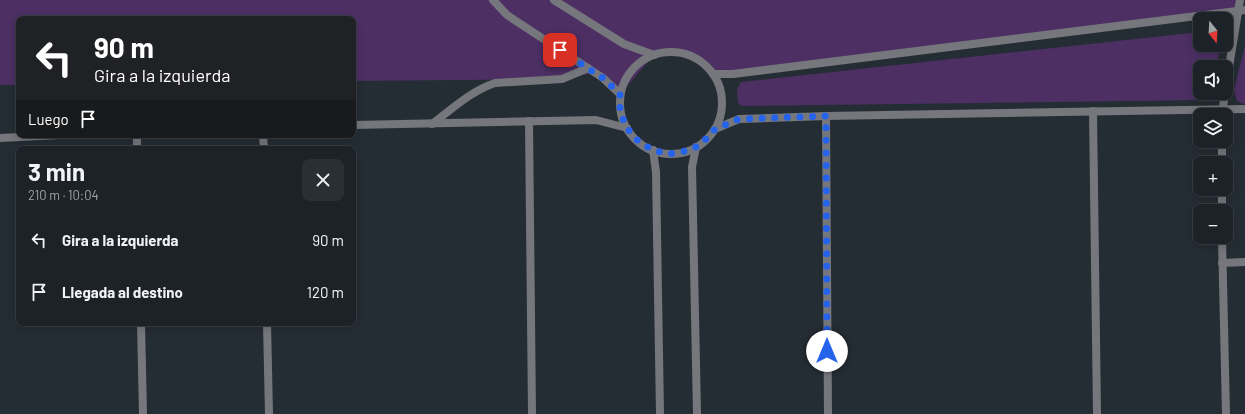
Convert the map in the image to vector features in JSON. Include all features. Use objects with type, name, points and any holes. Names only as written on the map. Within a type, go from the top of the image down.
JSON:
[{"type":"street","points":[[493,0],[507,15],[603,78],[620,94]]},
{"type":"street","points":[[554,0],[624,44],[654,55]]},
{"type":"street","points":[[1231,60],[1242,11],[1240,0]]},
{"type":"street","points":[[713,74],[733,74],[1242,11]]},
{"type":"street","points":[[671,52],[687,54],[702,62],[713,74],[720,87],[722,101],[720,116],[715,129],[696,147],[682,152],[668,154],[653,150],[638,141],[627,128],[620,112],[620,94],[624,82],[631,71],[640,63],[654,55],[671,52]]},
{"type":"street","points":[[432,124],[477,90],[495,83],[562,79],[588,68]]},
{"type":"street","points":[[1233,111],[1245,110]]},
{"type":"street","points":[[715,129],[739,119],[1093,111],[1193,112]]},
{"type":"street","points":[[1093,111],[1097,414]]},
{"type":"street","points":[[826,116],[828,414]]},
{"type":"street","points":[[356,125],[596,120],[627,128]]},
{"type":"street","points":[[529,121],[532,414]]},
{"type":"street","points":[[0,138],[16,137]]},
{"type":"street","points":[[696,147],[692,167],[697,414]]},
{"type":"street","points":[[653,150],[656,180],[660,414]]},
{"type":"street","points":[[1222,244],[1226,414]]},
{"type":"street","points":[[1222,263],[1245,262]]},
{"type":"street","points":[[141,326],[143,414]]},
{"type":"street","points":[[267,326],[269,414]]},
{"type":"shaded area","points":[[0,0],[1240,0],[1239,11],[1193,12],[1193,17],[713,74],[687,54],[654,55],[620,94],[594,73],[562,79],[356,81],[356,16],[16,16],[16,85],[0,85]]},
{"type":"shaded area","points":[[1193,33],[1193,52],[1219,52],[1218,60],[1193,60],[1193,100],[1203,100],[742,106],[738,103],[737,89],[741,82]]},
{"type":"shaded area","points":[[1245,45],[1244,104],[1237,101],[1234,90]]},
{"type":"route","points":[[560,50],[603,78],[620,94],[620,112],[627,128],[638,141],[653,150],[668,154],[682,152],[696,147],[715,129],[731,121],[739,119],[826,116],[827,351]]}]
